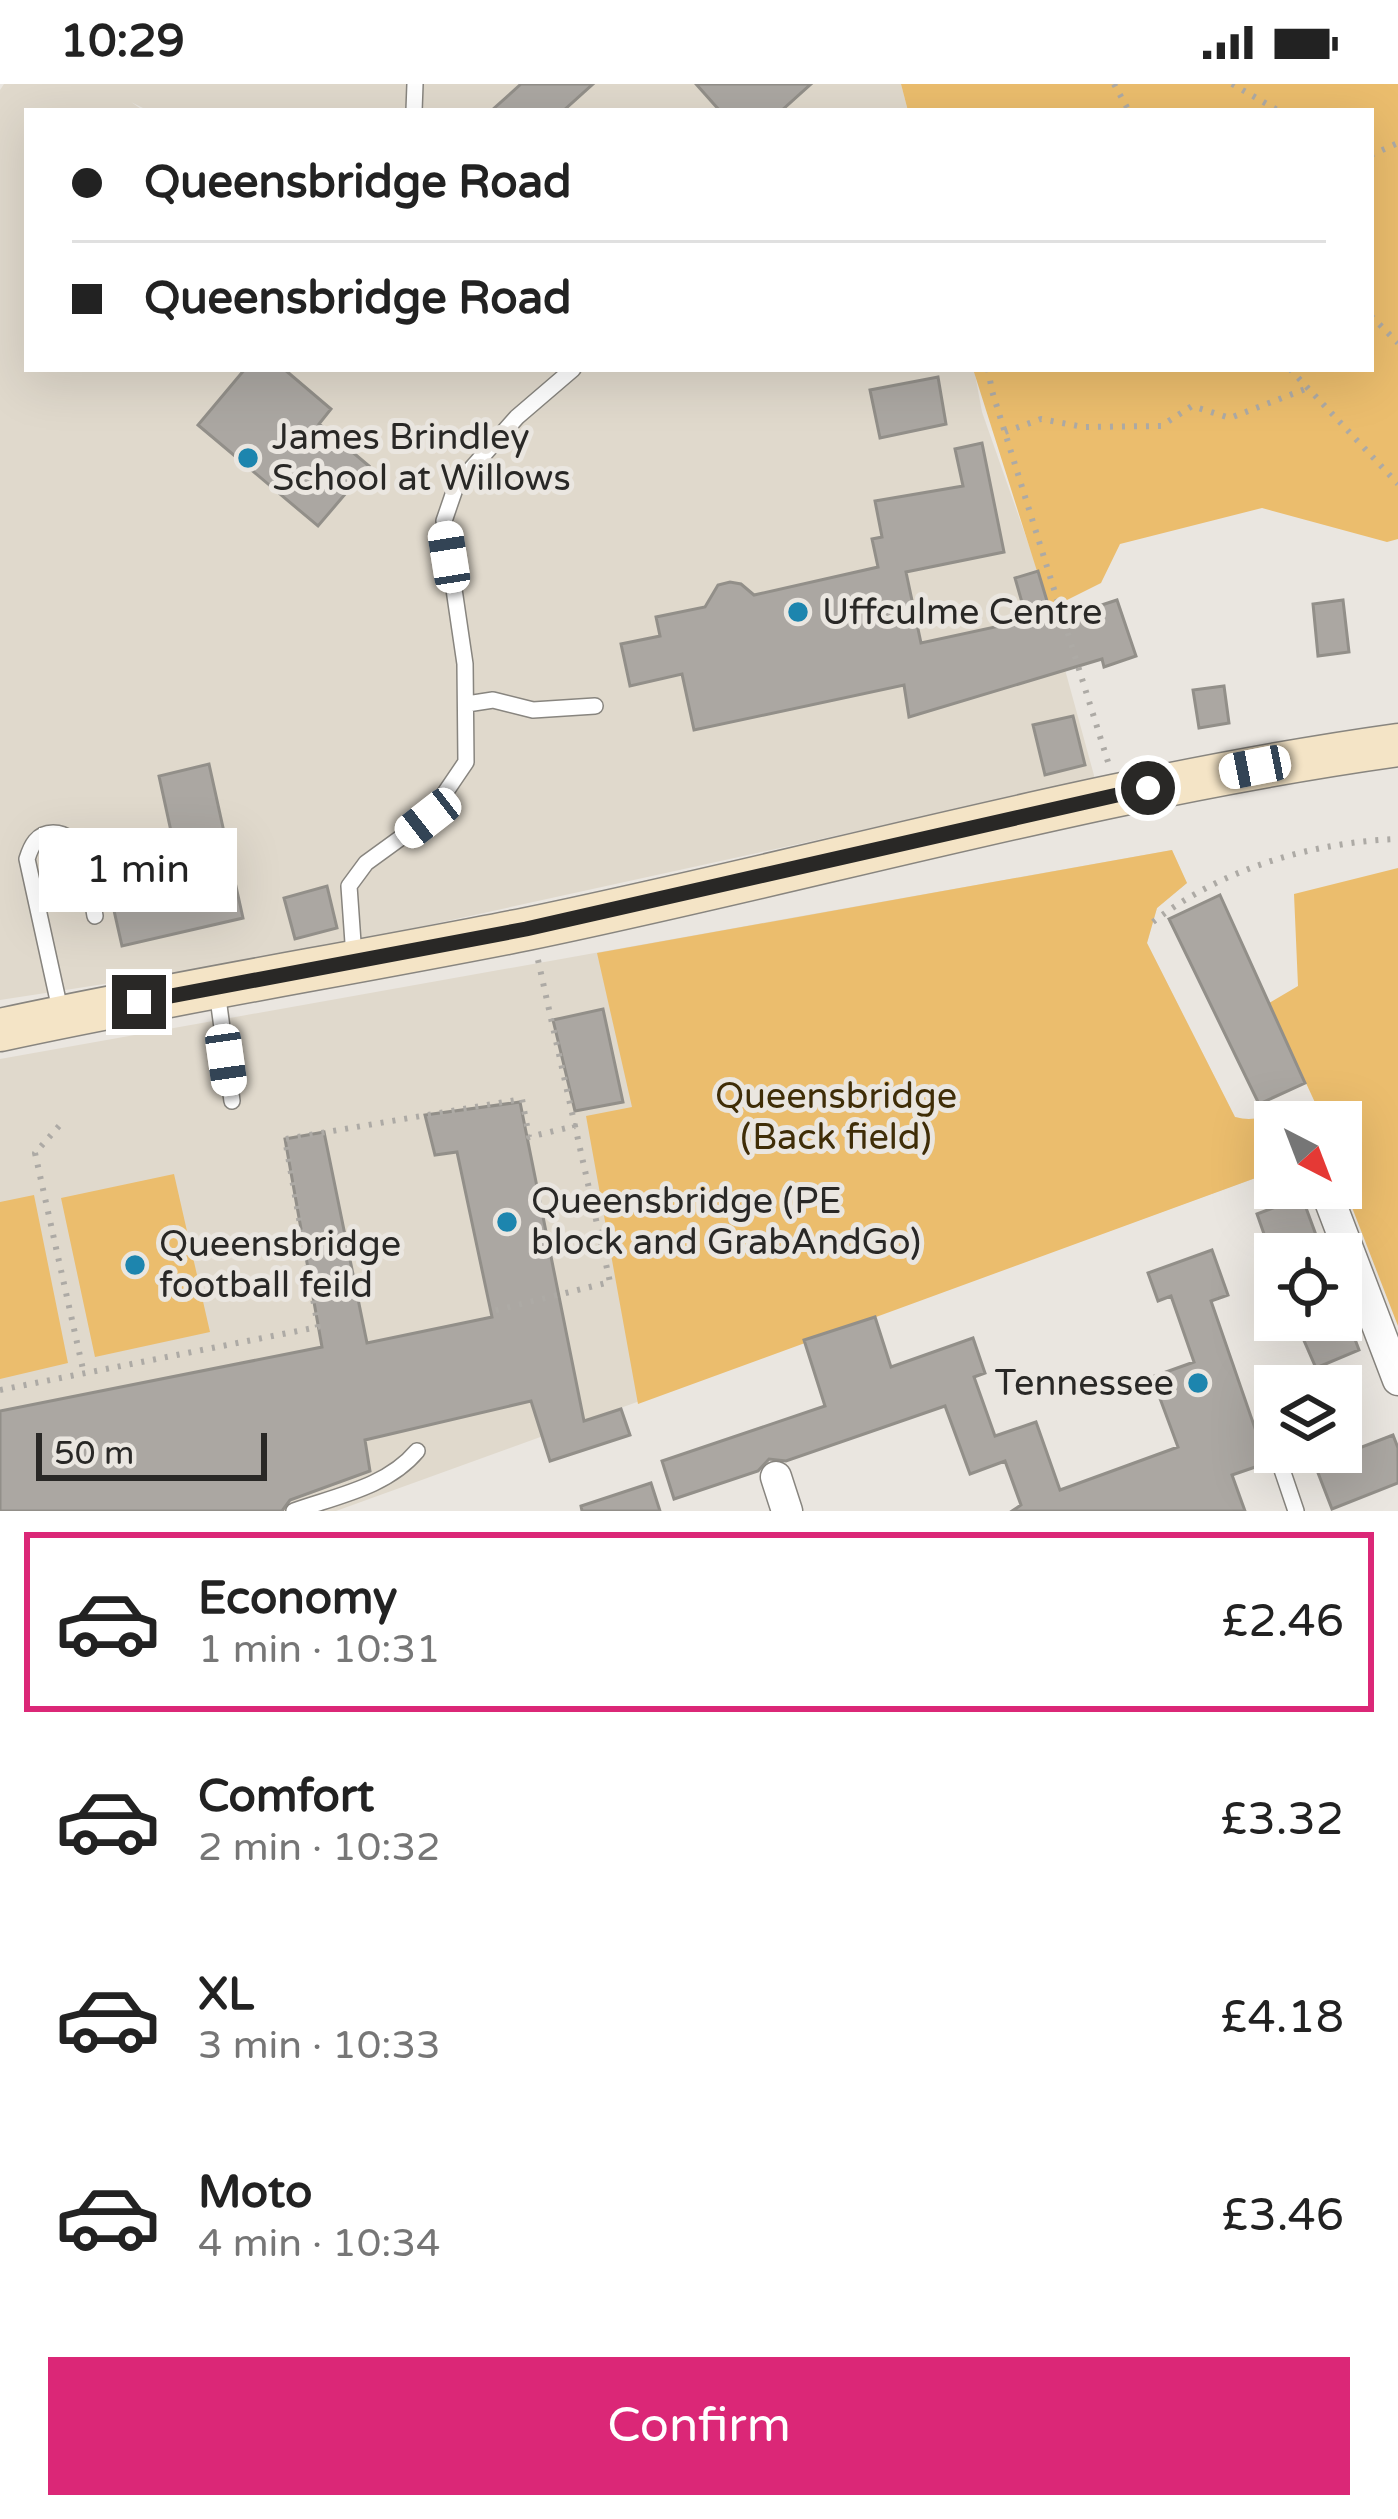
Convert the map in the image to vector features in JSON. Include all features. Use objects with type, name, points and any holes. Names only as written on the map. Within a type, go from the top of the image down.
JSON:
[{"type":"street","points":[[0,1030],[526,929],[1118,794],[1398,745]]},
{"type":"street","points":[[1333,1209],[1398,1380]]},
{"type":"street","points":[[776,1478],[787,1511]]},
{"type":"lane","points":[[354,960],[350,886],[366,863],[428,818],[466,762],[466,664],[443,521],[456,486],[518,417],[570,372]]},
{"type":"lane","points":[[467,704],[493,700],[533,710],[596,706]]},
{"type":"lane","points":[[61,1017],[27,859],[43,835],[58,832],[74,841],[82,853],[95,916]]},
{"type":"lane","points":[[217,988],[232,1101]]},
{"type":"lane","points":[[294,1511],[383,1479],[404,1467],[417,1451]]},
{"type":"lane","points":[[1283,1473],[1297,1511]]},
{"type":"path","points":[[1232,84],[1275,108]]},
{"type":"path","points":[[1374,319],[1398,343]]},
{"type":"path","points":[[989,372],[1118,794]]},
{"type":"path","points":[[1294,372],[1398,484]]},
{"type":"path","points":[[1005,432],[1041,419],[1083,427],[1161,427],[1192,406],[1230,418],[1308,388]]},
{"type":"path","points":[[1153,922],[1187,895],[1238,872],[1317,851],[1398,839]]},
{"type":"path","points":[[489,1312],[610,1282],[538,963],[526,929]]},
{"type":"path","points":[[0,1390],[318,1327],[285,1139],[521,1099],[529,1137],[575,1126]]},
{"type":"path","points":[[59,1126],[35,1153],[84,1374]]},
{"type":"shaded area","points":[[4,84],[901,84],[907,108],[143,108],[131,102],[140,108],[24,108],[24,372],[975,372],[982,412],[1038,571],[1095,779],[287,956],[0,1000],[0,90]]},
{"type":"shaded area","points":[[1172,850],[1187,883],[1157,908],[1147,943],[1235,1117],[1254,1120],[1254,1179],[336,1511],[0,1511],[0,1059]]},
{"type":"green space","points":[[901,84],[1398,84],[1398,539],[1387,542],[1262,508],[1120,544],[1101,583],[1049,609],[974,372],[1374,372],[1374,108],[907,108]]},
{"type":"green space","name":"Queensbridge (Back field)","points":[[1172,850],[1187,883],[1157,908],[1147,943],[1235,1117],[1254,1119],[1254,1179],[638,1404],[586,1116],[632,1107],[597,953]]},
{"type":"green space","name":"Queensbridge (Back field)","points":[[1398,868],[1398,1326],[1353,1209],[1362,1209],[1362,1101],[1314,1101],[1269,1003],[1298,986],[1294,894]]},
{"type":"green space","name":"Queensbridge football feild","points":[[174,1174],[210,1332],[95,1357],[61,1198]]},
{"type":"green space","points":[[34,1195],[68,1363],[0,1379],[0,1202]]},
{"type":"building","points":[[521,84],[593,84],[566,108],[494,108]]},
{"type":"building","points":[[696,84],[811,84],[784,108],[717,108]]},
{"type":"building","points":[[242,372],[288,372],[331,409],[319,424],[369,466],[318,526],[198,425]]},
{"type":"building","points":[[938,377],[946,424],[880,438],[870,390]]},
{"type":"building","name":"Uffculme Centre","points":[[982,443],[1004,552],[906,572],[921,643],[1027,620],[1015,578],[1038,571],[1053,621],[1117,600],[1136,656],[1104,667],[1102,659],[909,717],[904,685],[694,730],[682,674],[630,686],[621,644],[660,636],[656,617],[705,607],[718,585],[741,584],[754,595],[878,567],[872,539],[882,537],[875,501],[963,486],[955,449]]},
{"type":"building","points":[[1343,600],[1349,652],[1318,656],[1313,604]]},
{"type":"building","points":[[1224,686],[1229,723],[1199,728],[1193,690]]},
{"type":"building","points":[[1073,716],[1085,765],[1045,775],[1033,725]]},
{"type":"building","points":[[209,764],[243,918],[122,946],[108,884],[179,868],[159,776]]},
{"type":"building","points":[[327,886],[337,928],[295,939],[284,898]]},
{"type":"building","points":[[1220,895],[1305,1083],[1258,1101],[1169,919]]},
{"type":"building","points":[[603,1009],[623,1102],[575,1111],[553,1020]]},
{"type":"building","points":[[520,1102],[584,1421],[621,1409],[630,1435],[550,1461],[531,1401],[365,1440],[370,1471],[290,1500],[282,1511],[0,1511],[0,1411],[322,1347],[285,1139],[324,1132],[367,1343],[492,1317],[457,1152],[435,1155],[425,1115]]},
{"type":"building","points":[[1270,1209],[1306,1209],[1315,1233],[1264,1233],[1257,1214]]},
{"type":"building","name":"Tennessee","points":[[1212,1250],[1228,1295],[1211,1301],[1254,1425],[1254,1467],[1232,1475],[1245,1511],[1012,1511],[1021,1505],[1005,1461],[970,1474],[945,1406],[786,1461],[769,1459],[758,1471],[674,1499],[662,1461],[825,1406],[804,1340],[875,1317],[891,1367],[973,1338],[985,1373],[974,1377],[995,1436],[1036,1422],[1060,1490],[1178,1447],[1152,1377],[1194,1362],[1171,1296],[1158,1301],[1148,1273]]},
{"type":"building","points":[[1304,1341],[1356,1341],[1359,1350],[1315,1365]]},
{"type":"building","points":[[1393,1435],[1398,1448],[1398,1483],[1332,1509],[1318,1473],[1362,1473],[1362,1447]]},
{"type":"building","points":[[651,1483],[660,1511],[582,1511],[581,1506]]},
{"type":"place","name":"James Brindley School at Willows","points":[[248,458]]},
{"type":"place","name":"Uffculme Centre","points":[[798,612]]},
{"type":"place","name":"Queensbridge (PE block and GrabAndGo)","points":[[507,1222]]},
{"type":"place","name":"Queensbridge football feild","points":[[135,1265]]},
{"type":"place","name":"Tennessee","points":[[1198,1383]]},
{"type":"route","points":[[139,1002],[526,929],[1148,788]]}]
